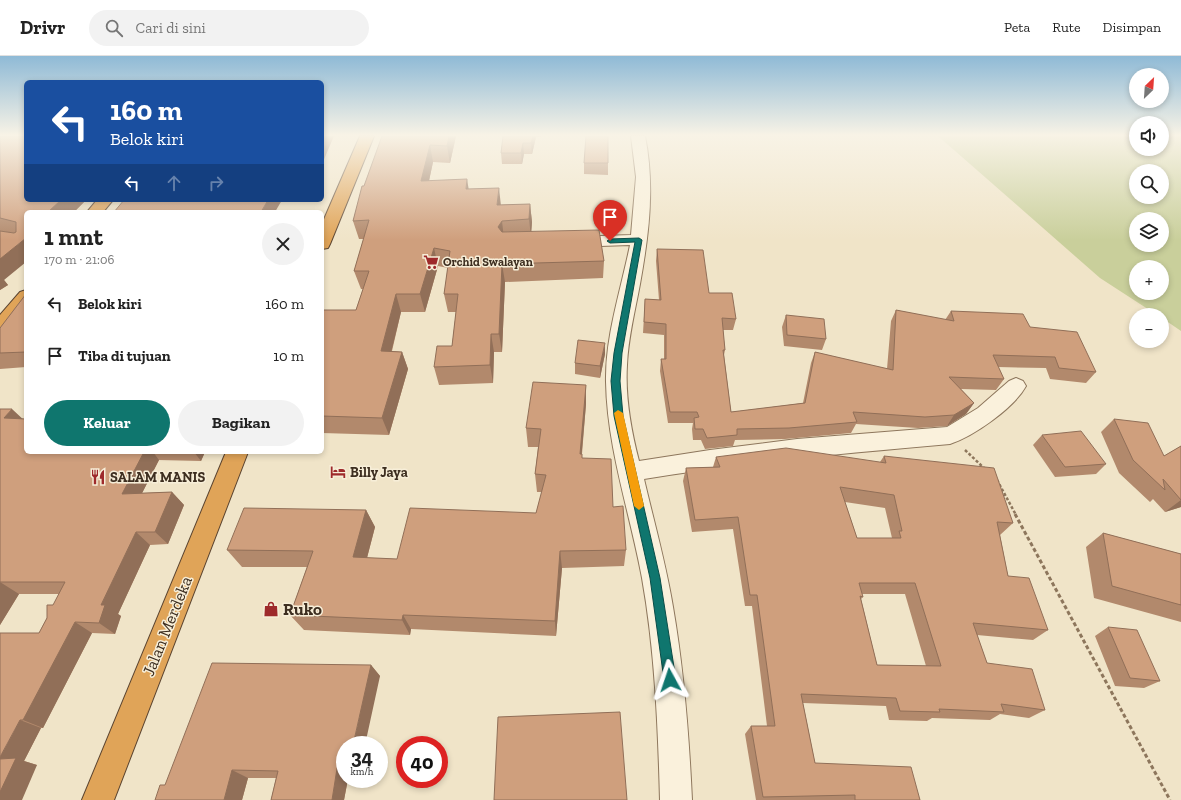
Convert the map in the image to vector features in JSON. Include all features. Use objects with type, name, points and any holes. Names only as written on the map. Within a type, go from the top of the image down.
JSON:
[{"type":"highway","points":[[324,239],[353,171]]},
{"type":"highway","points":[[97,210],[103,202]]},
{"type":"highway","points":[[0,327],[24,298]]},
{"type":"highway","name":"Jalan Merdeka","points":[[98,800],[236,454]]},
{"type":"street","points":[[642,171],[639,240],[618,353],[616,381],[618,416],[655,578],[669,664],[674,737],[676,800]]},
{"type":"street","points":[[556,243],[639,240]]},
{"type":"street","points":[[631,472],[710,459],[797,448],[950,435],[965,429],[976,421],[1016,386]]},
{"type":"path","points":[[950,435],[989,473]]},
{"type":"path","points":[[995,478],[1000,483],[1170,800]]},
{"type":"green space","points":[[978,171],[1129,171],[1129,204],[1169,204],[1169,171],[1181,171],[1181,331],[1169,323],[1169,308],[1146,308],[1134,300],[1169,300],[1169,260],[1129,260],[1129,297],[1100,278]]},
{"type":"building","points":[[0,171],[24,171],[24,202],[59,202],[50,210],[24,210],[24,240],[0,259],[0,231],[16,232],[16,222],[0,218]]},
{"type":"building","points":[[370,171],[424,171],[421,181],[467,179],[466,189],[499,188],[497,205],[530,204],[529,219],[502,221],[498,227],[502,232],[599,230],[604,261],[502,264],[499,334],[491,334],[490,365],[434,367],[437,346],[452,346],[458,294],[444,294],[450,251],[434,248],[420,294],[396,294],[381,351],[402,352],[382,418],[324,416],[324,310],[356,310],[369,271],[354,271],[369,220],[353,221],[362,186],[364,186]]},
{"type":"building","points":[[122,202],[267,202],[262,210],[116,210]]},
{"type":"building","points":[[657,249],[703,250],[709,293],[732,293],[736,319],[722,318],[725,350],[723,350],[731,412],[805,403],[815,352],[893,370],[896,310],[954,321],[951,311],[1023,314],[1030,327],[1077,332],[1096,372],[1059,368],[1055,357],[993,355],[1004,379],[949,377],[974,403],[954,415],[925,417],[853,412],[857,422],[789,428],[737,429],[737,435],[707,438],[703,429],[695,429],[694,418],[699,417],[697,412],[670,412],[661,359],[666,359],[666,324],[644,322],[645,299],[661,300]]},
{"type":"building","points":[[24,297],[24,352],[0,353],[0,328]]},
{"type":"building","points":[[786,315],[824,319],[826,339],[787,335]]},
{"type":"building","points":[[578,340],[605,343],[600,366],[575,363]]},
{"type":"building","points":[[533,382],[586,385],[580,454],[582,454],[582,458],[611,459],[613,507],[623,506],[626,550],[560,551],[555,621],[403,615],[402,620],[290,615],[313,551],[227,550],[244,508],[366,510],[353,557],[397,559],[410,508],[536,513],[546,475],[535,474],[541,429],[526,428]]},
{"type":"building","points":[[0,409],[12,409],[4,418],[24,419],[24,454],[143,454],[122,494],[172,492],[155,532],[136,532],[101,605],[105,605],[99,623],[75,622],[23,720],[20,720],[0,757],[0,633],[39,633],[47,618],[47,605],[53,605],[65,582],[0,582]]},
{"type":"building","points":[[1114,419],[1148,423],[1164,456],[1181,446],[1181,500],[1163,479],[1165,490],[1133,460]]},
{"type":"building","points":[[1081,431],[1106,464],[1065,467],[1042,435]]},
{"type":"building","points":[[786,448],[886,463],[884,456],[994,468],[1013,523],[997,522],[1008,576],[1029,578],[1048,630],[973,623],[987,663],[1032,669],[1045,710],[1001,704],[1004,712],[939,709],[940,712],[900,711],[896,698],[801,694],[815,763],[911,767],[920,800],[855,800],[855,795],[763,797],[751,726],[775,726],[757,595],[750,595],[738,517],[695,520],[686,468],[720,467],[716,457]],"holes":[[[840,487],[894,495],[902,531],[899,531],[901,538],[857,538]],[[859,583],[915,583],[941,666],[877,665],[860,596],[863,597]]]},
{"type":"building","points":[[1103,533],[1181,554],[1181,605],[1112,586]]},
{"type":"building","points":[[1108,627],[1137,630],[1160,681],[1130,678]]},
{"type":"building","points":[[212,663],[371,665],[355,736],[336,736],[336,775],[332,800],[271,800],[278,771],[232,770],[224,800],[155,800],[160,785],[165,785]]},
{"type":"building","points":[[620,712],[627,800],[494,800],[498,717]]},
{"type":"building","points":[[16,758],[0,792],[0,759]]},
{"type":"slow traffic","points":[[618,413],[639,506]]},
{"type":"place","name":"Orchid Swalayan","points":[[431,262]]},
{"type":"place","name":"Billy Jaya","points":[[338,472]]},
{"type":"place","name":"SALAM MANIS","points":[[98,477]]},
{"type":"place","name":"Ruko","points":[[271,609]]},
{"type":"route","points":[[610,241],[639,240],[637,258],[618,353],[616,381],[618,416],[655,578],[669,664],[670,680]]}]
